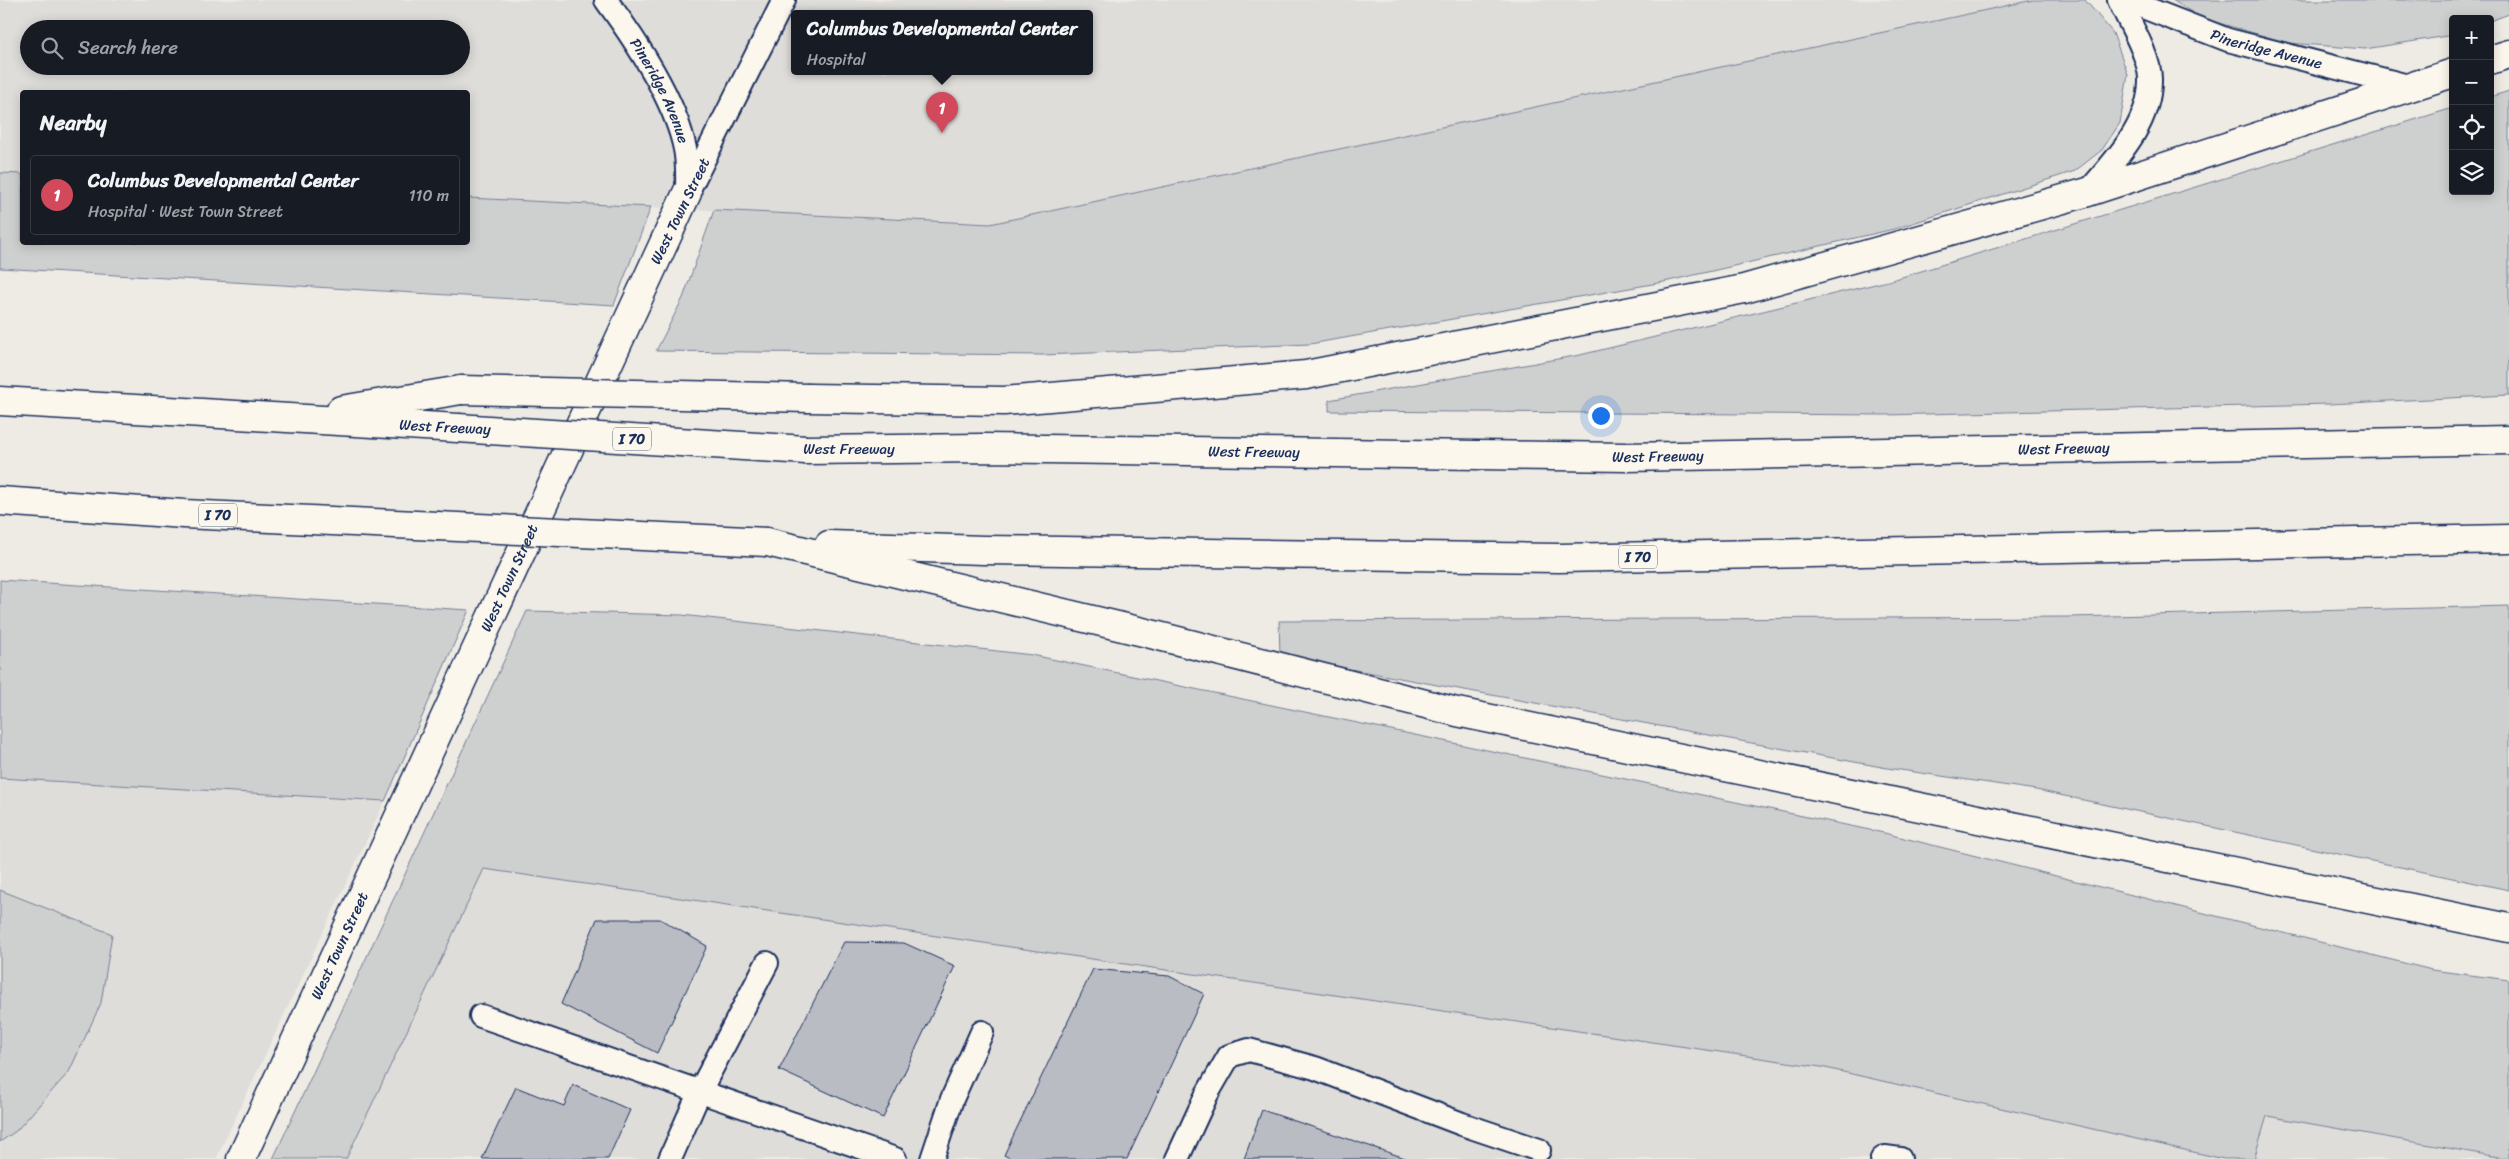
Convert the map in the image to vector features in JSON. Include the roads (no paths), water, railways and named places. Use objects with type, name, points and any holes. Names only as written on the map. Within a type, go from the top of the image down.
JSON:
[{"type":"main road","points":[[2494,59],[2509,54]]},
{"type":"main road","points":[[293,418],[461,390],[1004,402],[1306,375],[1744,289],[2088,192],[2449,74]]},
{"type":"main road","name":"West Town Street","points":[[240,1159],[688,193]]},
{"type":"main road","name":"West Freeway","points":[[0,401],[806,450],[982,448],[1626,457],[2509,440]]},
{"type":"main road","name":"I 70","points":[[0,501],[184,514],[767,542],[984,550],[1559,558],[2509,539]]},
{"type":"main road","points":[[767,542],[1143,632],[1457,712],[2509,928]]},
{"type":"lane","name":"Pineridge Avenue","points":[[606,0],[652,69],[679,127],[685,151],[688,193]]},
{"type":"lane","name":"West Town Street","points":[[688,193],[762,49],[784,0]]},
{"type":"lane","points":[[2088,192],[2128,146],[2145,109],[2150,78],[2142,49],[2119,0]]},
{"type":"lane","name":"Pineridge Avenue","points":[[2125,0],[2228,40],[2412,87]]},
{"type":"lane","points":[[670,1159],[700,1091],[767,963]]},
{"type":"lane","points":[[482,1016],[895,1159]]},
{"type":"lane","points":[[932,1159],[952,1099],[982,1032]]},
{"type":"lane","points":[[1177,1159],[1207,1094],[1229,1056],[1249,1050],[1315,1068],[1462,1124],[1539,1150]]},
{"type":"lane","points":[[1882,1159],[1885,1157],[1900,1159]]},
{"type":"place","name":"Columbus Developmental Center","points":[[942,133]]}]
